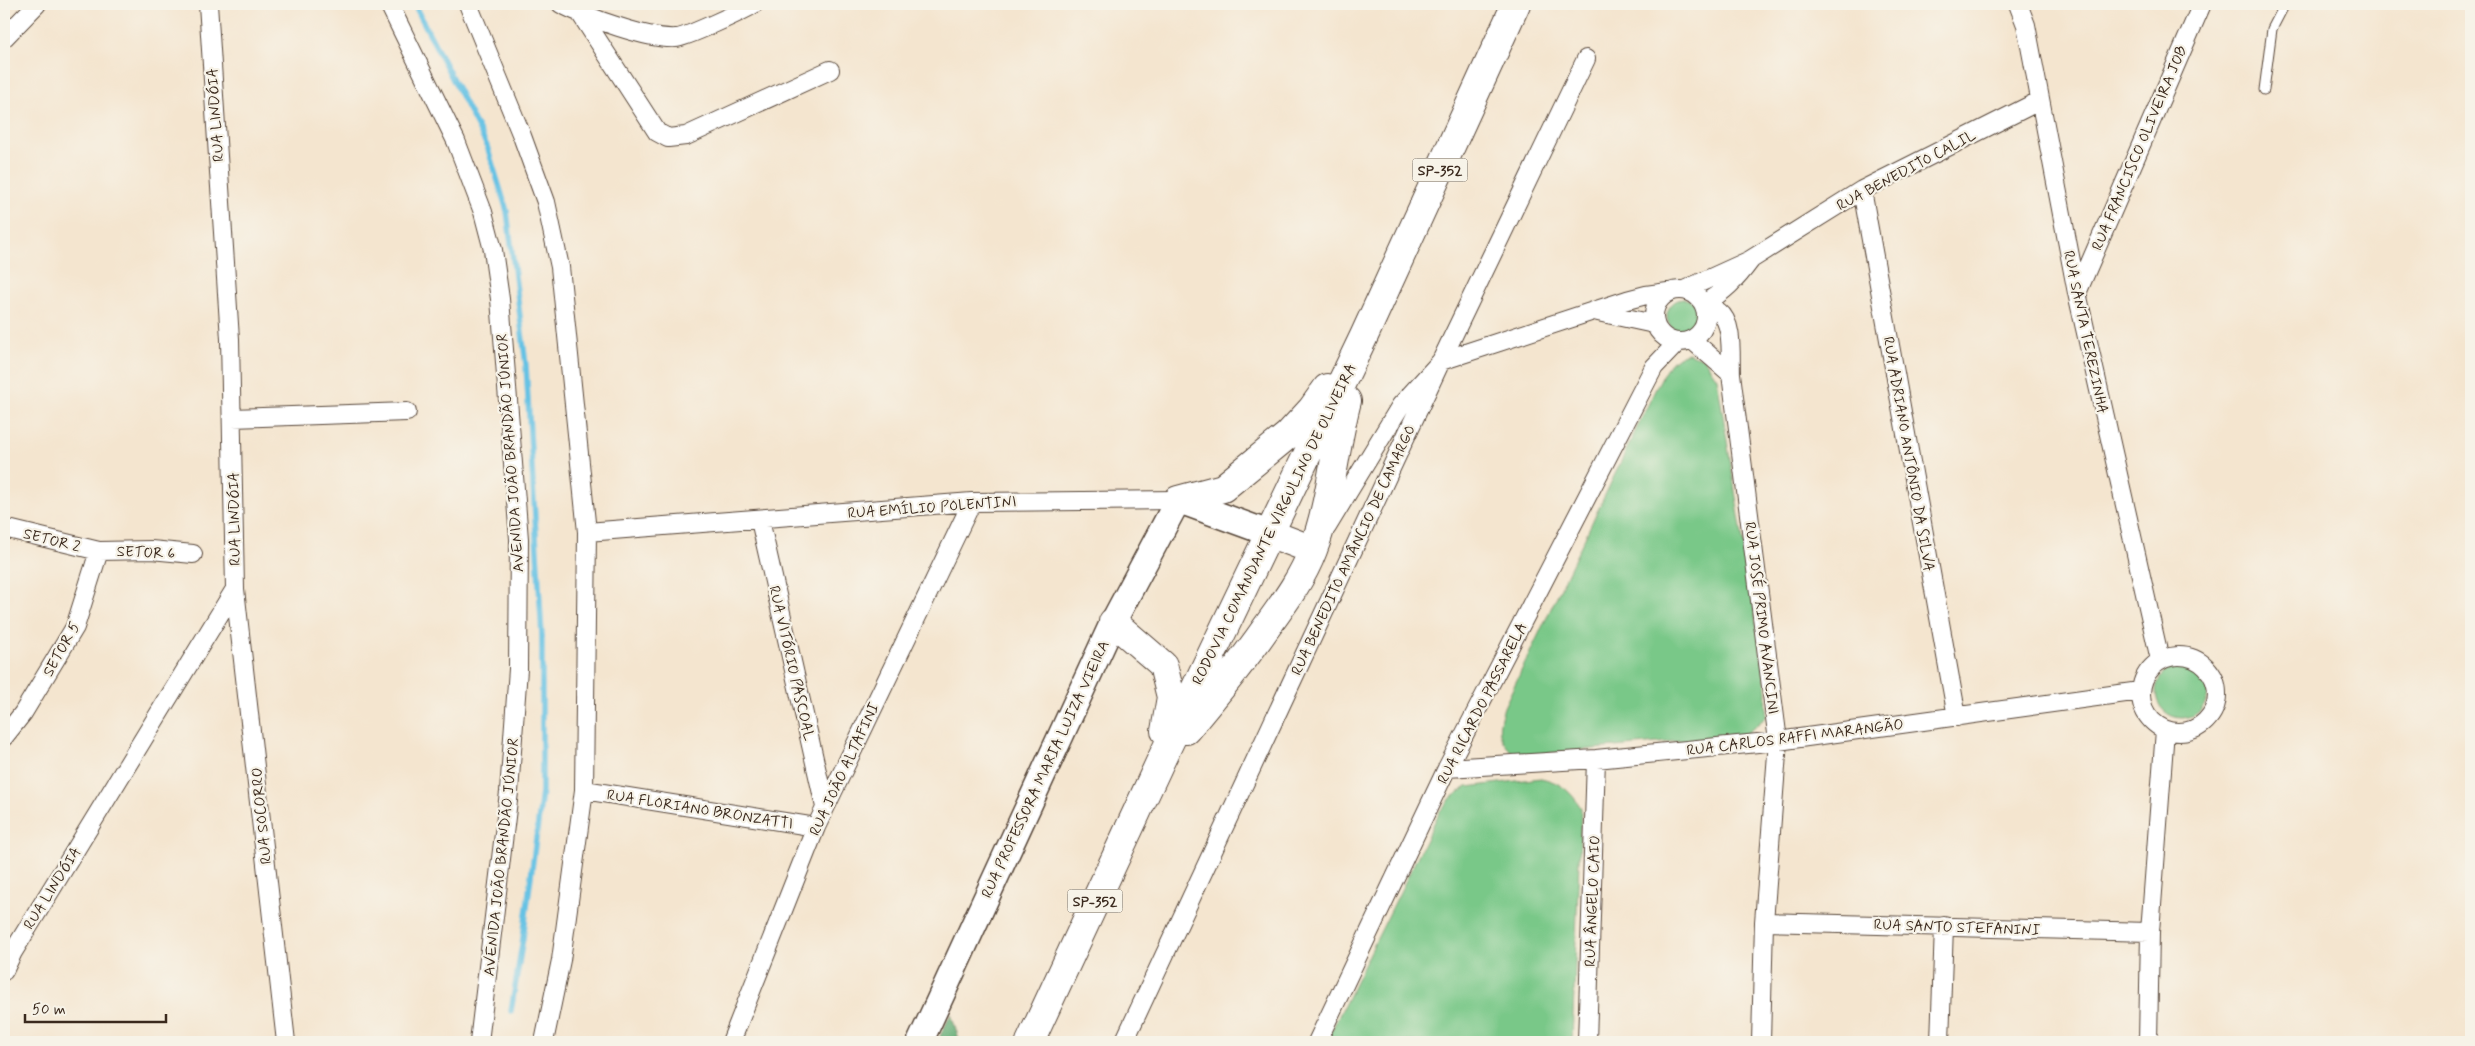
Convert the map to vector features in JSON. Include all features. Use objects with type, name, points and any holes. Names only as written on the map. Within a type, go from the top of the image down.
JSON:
[{"type":"highway","name":"RODOVIA COMANDANTE VIRGULINO DE OLIVEIRA","points":[[1030,1042],[1160,760],[1271,534],[1364,336],[1516,4]]},
{"type":"highway","points":[[1178,500],[1224,488],[1288,435],[1312,409],[1364,336]]},
{"type":"highway","points":[[1160,760],[1229,680],[1296,586],[1313,550],[1322,521],[1338,438],[1364,336]]},
{"type":"highway","points":[[1271,534],[1313,550]]},
{"type":"highway","points":[[1113,622],[1163,665],[1171,698],[1160,760]]},
{"type":"street","points":[[4,38],[37,4]]},
{"type":"street","name":"RUA LINDÓIA","points":[[4,971],[13,952],[235,589],[230,339],[208,4]]},
{"type":"street","name":"AVENIDA JOÃO BRANDÃO JÚNIOR","points":[[389,4],[456,141],[483,212],[493,250],[500,299],[519,539],[518,669],[509,792],[479,1042]]},
{"type":"street","points":[[470,4],[546,202],[560,267],[587,532],[584,790],[561,960],[544,1042]]},
{"type":"street","points":[[561,4],[580,13],[652,36],[677,38],[754,4]]},
{"type":"street","name":"RUA SANTA TEREZINHA","points":[[2018,4],[2026,25],[2077,293],[2160,660]]},
{"type":"street","name":"RUA FRANCISCO OLIVEIRA JOB","points":[[2077,293],[2202,4]]},
{"type":"street","points":[[580,13],[657,132],[668,138],[686,136],[830,70]]},
{"type":"street","name":"RUA BENEDITO AMÂNCIO DE CAMARGO","points":[[1124,1042],[1441,361],[1586,59]]},
{"type":"street","name":"RUA BENEDITO CALIL","points":[[1313,550],[1401,405],[1441,361],[1646,295],[1676,291],[1750,260],[1862,190],[2039,101]]},
{"type":"street","name":"RUA ADRIANO ANTÔNIO DA SILVA","points":[[1862,190],[1956,717]]},
{"type":"street","name":"RUA BENEDITO CALIL","points":[[1704,304],[1734,283],[1750,260]]},
{"type":"street","points":[[1655,327],[1655,306],[1676,291],[1699,298],[1704,304],[1706,320],[1704,328],[1685,341]]},
{"type":"street","name":"RUA JOSÉ PRIMO AVANCINI","points":[[1704,304],[1719,312],[1725,319],[1728,329],[1731,374],[1778,741],[1764,922],[1761,1042]]},
{"type":"street","points":[[1597,311],[1655,327],[1669,340],[1685,341],[1731,374]]},
{"type":"street","name":"RUA RICARDO PASSARELA","points":[[1654,367],[1655,327]]},
{"type":"street","name":"RUA RICARDO PASSARELA","points":[[1317,1042],[1447,768],[1654,367],[1685,341]]},
{"type":"street","points":[[232,418],[407,412]]},
{"type":"street","name":"RUA EMÍLIO POLENTINI","points":[[587,532],[972,502],[1178,500],[1271,534]]},
{"type":"street","name":"RUA PROFESSORA MARIA LUIZA VIEIRA","points":[[920,1042],[1113,622],[1178,500]]},
{"type":"street","name":"RUA JOÃO ALTAFINI","points":[[731,1042],[816,827],[972,502]]},
{"type":"street","name":"RUA VITÓRIO PASCOAL","points":[[760,520],[825,807]]},
{"type":"street","name":"SETOR 2","points":[[4,528],[100,551]]},
{"type":"street","name":"SETOR 6","points":[[100,551],[151,550],[194,554]]},
{"type":"street","name":"SETOR 5","points":[[4,736],[24,713],[75,627],[100,551]]},
{"type":"street","name":"RUA SOCORRO","points":[[235,589],[286,1042]]},
{"type":"street","points":[[2172,656],[2185,656],[2198,660],[2208,668],[2215,679],[2218,692],[2216,704],[2211,716],[2202,726],[2191,731],[2178,733],[2165,730],[2154,724],[2146,715],[2141,703],[2140,691],[2147,673],[2160,660],[2172,656]]},
{"type":"street","name":"RUA CARLOS RAFFI MARANGÃO","points":[[1447,768],[1596,759],[1778,741],[2140,691]]},
{"type":"street","points":[[2148,1042],[2150,932],[2165,730]]},
{"type":"street","name":"RUA ÂNGELO CAIO","points":[[1587,1042],[1596,759]]},
{"type":"street","name":"RUA FLORIANO BRONZATTI","points":[[584,790],[816,827]]},
{"type":"street","name":"RUA SANTO STEFANINI","points":[[1764,922],[2150,932]]},
{"type":"street","points":[[1940,1042],[1944,926]]},
{"type":"lane","points":[[2264,90],[2272,29],[2285,4]]},
{"type":"green space","points":[[1684,299],[1691,300],[1696,304],[1700,309],[1700,323],[1696,328],[1691,332],[1684,333],[1677,332],[1672,328],[1668,323],[1667,316],[1668,309],[1672,304],[1677,300]]},
{"type":"green space","points":[[1688,353],[1704,359],[1717,378],[1767,691],[1766,717],[1745,735],[1516,756],[1505,745],[1500,735],[1500,723],[1504,707],[1657,386],[1672,362]]},
{"type":"green space","points":[[2182,666],[2196,670],[2204,678],[2208,692],[2204,706],[2196,714],[2182,718],[2168,714],[2160,706],[2156,692],[2160,678],[2168,670]]},
{"type":"green space","points":[[1541,778],[1554,782],[1564,788],[1581,808],[1572,1042],[1326,1042],[1440,811],[1452,797],[1467,787]]},
{"type":"green space","points":[[951,1014],[960,1042],[937,1042]]},
{"type":"waterway","points":[[414,4],[487,146],[507,211],[526,365],[542,636],[542,792],[523,938],[511,1011]]}]
